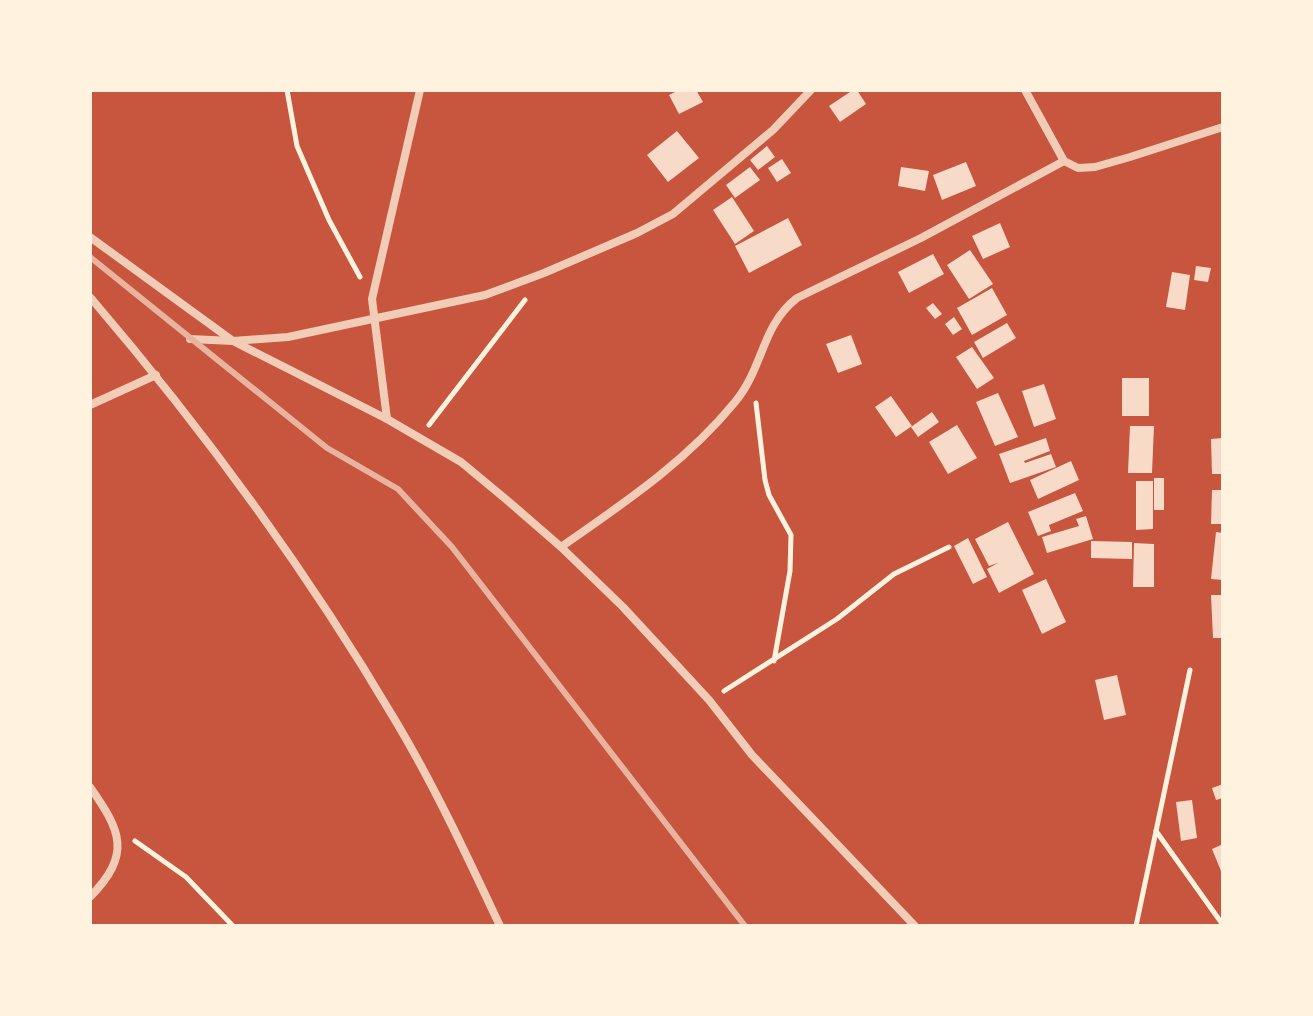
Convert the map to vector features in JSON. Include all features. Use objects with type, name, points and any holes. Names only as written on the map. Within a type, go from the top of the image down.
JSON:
[{"type":"street","points":[[387,419],[372,299],[420,90]]},
{"type":"street","points":[[190,339],[233,341],[288,337],[485,295],[544,273],[673,214],[773,130],[811,90]]},
{"type":"street","points":[[1025,90],[1064,161],[1078,168],[1095,167],[1223,127]]},
{"type":"street","points":[[561,547],[681,460],[737,400],[753,376],[772,324],[782,310],[797,298],[894,252],[1064,161]]},
{"type":"street","points":[[90,237],[233,341],[387,419],[461,462],[561,547],[623,607],[709,700],[752,755],[915,926]]},
{"type":"street","points":[[90,297],[156,375],[325,605],[397,723],[500,926]]},
{"type":"street","points":[[90,405],[156,375]]},
{"type":"street","points":[[90,787],[117,831],[117,860],[90,897]]},
{"type":"path","points":[[287,90],[297,146],[329,220],[372,299]]},
{"type":"path","points":[[418,438],[544,273]]},
{"type":"path","points":[[753,376],[765,480],[769,495],[791,535],[790,571],[774,661]]},
{"type":"path","points":[[709,700],[857,605],[894,574],[949,547]]},
{"type":"path","points":[[1136,926],[1190,670]]},
{"type":"path","points":[[117,831],[186,877],[233,926]]},
{"type":"path","points":[[1156,831],[1223,925]]},
{"type":"building","points":[[679,90],[696,90],[703,102],[679,114],[669,95]]},
{"type":"building","points":[[857,90],[866,104],[840,122],[829,106]]},
{"type":"building","points":[[677,131],[699,158],[668,182],[647,155]]},
{"type":"building","points":[[767,146],[775,157],[758,170],[750,160]]},
{"type":"building","points":[[782,159],[791,173],[777,182],[768,168]]},
{"type":"building","points":[[966,162],[976,186],[942,200],[933,175]]},
{"type":"building","points":[[750,167],[760,180],[735,198],[726,185]]},
{"type":"building","points":[[901,167],[929,171],[925,191],[898,186]]},
{"type":"building","points":[[732,197],[754,231],[735,244],[713,210]]},
{"type":"building","points":[[788,218],[802,245],[749,273],[735,246]]},
{"type":"building","points":[[1000,223],[1010,247],[983,259],[972,236]]},
{"type":"building","points":[[970,250],[993,284],[969,299],[947,265]]},
{"type":"building","points":[[933,254],[944,274],[909,293],[898,272]]},
{"type":"building","points":[[1196,266],[1211,268],[1208,282],[1194,280]]},
{"type":"building","points":[[1172,272],[1190,275],[1185,310],[1166,307]]},
{"type":"building","points":[[992,288],[1007,315],[972,335],[957,308]]},
{"type":"building","points":[[933,303],[942,314],[935,319],[926,308]]},
{"type":"building","points":[[954,317],[962,329],[953,335],[945,324]]},
{"type":"building","points":[[1007,323],[1016,338],[983,358],[974,342]]},
{"type":"building","points":[[851,335],[862,364],[838,373],[826,344]]},
{"type":"building","points":[[972,347],[994,378],[977,389],[956,357]]},
{"type":"building","points":[[1122,378],[1149,378],[1149,416],[1122,416]]},
{"type":"building","points":[[1044,384],[1056,419],[1034,427],[1022,391]]},
{"type":"building","points":[[998,393],[1018,437],[995,446],[976,402]]},
{"type":"building","points":[[891,396],[912,426],[896,437],[875,407]]},
{"type":"building","points":[[932,412],[939,422],[918,437],[911,427]]},
{"type":"building","points":[[957,425],[977,458],[948,474],[929,442]]},
{"type":"building","points":[[1130,426],[1154,426],[1152,473],[1128,473]]},
{"type":"building","points":[[1046,438],[1050,451],[1024,461],[1051,454],[1056,467],[1010,483],[999,454]]},
{"type":"building","points":[[1223,438],[1223,474],[1212,474],[1211,439]]},
{"type":"building","points":[[1071,461],[1079,480],[1038,499],[1030,480]]},
{"type":"building","points":[[1154,478],[1164,478],[1164,510],[1154,510]]},
{"type":"building","points":[[1136,481],[1153,481],[1153,529],[1136,530]]},
{"type":"building","points":[[1212,490],[1223,490],[1223,524],[1211,524]]},
{"type":"building","points":[[1075,493],[1083,511],[1049,525],[1051,531],[1038,536],[1028,512]]},
{"type":"building","points":[[1086,516],[1093,539],[1047,553],[1042,537],[1079,526],[1076,519]]},
{"type":"building","points":[[1008,522],[1034,574],[999,593],[987,569],[998,563],[989,566],[975,539]]},
{"type":"building","points":[[1216,532],[1223,533],[1223,580],[1211,579]]},
{"type":"building","points":[[968,538],[987,577],[973,584],[954,546]]},
{"type":"building","points":[[1091,541],[1132,542],[1132,559],[1091,558]]},
{"type":"building","points":[[1134,543],[1154,544],[1154,587],[1133,587]]},
{"type":"building","points":[[1046,579],[1066,622],[1042,634],[1022,590]]},
{"type":"building","points":[[1211,595],[1223,595],[1223,638],[1213,638]]},
{"type":"building","points":[[1117,675],[1126,715],[1104,720],[1095,680]]},
{"type":"building","points":[[1223,784],[1223,798],[1216,800],[1212,788]]},
{"type":"building","points":[[1192,800],[1197,838],[1181,841],[1176,802]]},
{"type":"building","points":[[1223,844],[1223,876],[1212,849]]},
{"type":"railway","points":[[90,257],[327,448],[398,489],[452,547],[745,926]]}]
